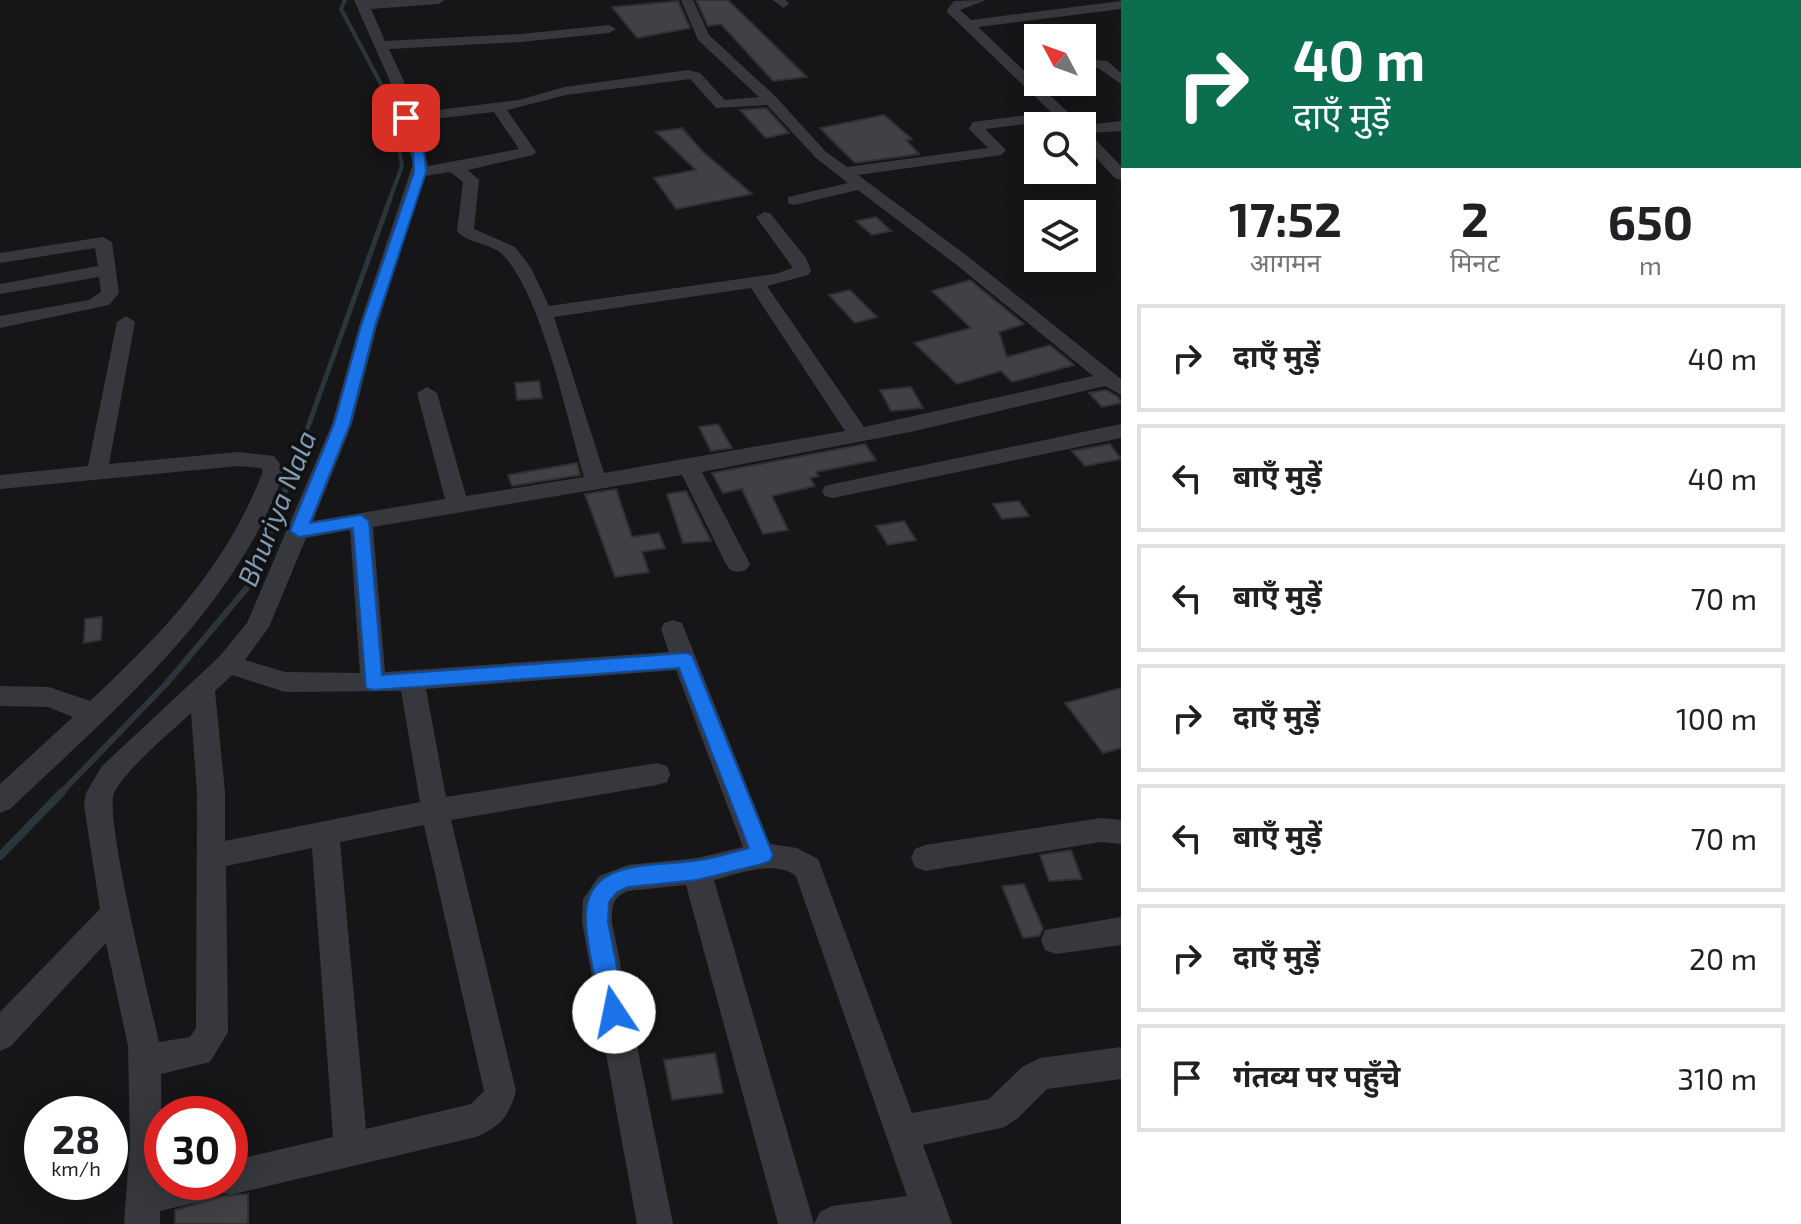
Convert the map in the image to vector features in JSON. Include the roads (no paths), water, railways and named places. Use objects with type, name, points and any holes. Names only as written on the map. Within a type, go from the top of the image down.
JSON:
[{"type":"street","points":[[169,1200],[143,1211],[147,1143],[145,1061],[115,913],[98,805],[100,793],[112,774],[228,664],[263,617],[342,424],[368,326],[420,172],[419,150],[383,45],[362,3],[439,0]]},
{"type":"street","points":[[687,0],[703,37],[771,100],[813,148],[964,262],[1114,384]]},
{"type":"street","points":[[990,0],[953,7],[1059,112]]},
{"type":"street","points":[[1067,0],[1081,10]]},
{"type":"street","points":[[968,24],[1118,4]]},
{"type":"street","points":[[383,45],[521,38],[609,29]]},
{"type":"street","points":[[1096,62],[1121,61]]},
{"type":"street","points":[[1096,66],[1121,80]]},
{"type":"street","points":[[1015,68],[1024,67]]},
{"type":"street","points":[[406,118],[524,104],[564,91],[688,74],[695,76],[721,105],[771,100]]},
{"type":"street","points":[[420,172],[456,168],[528,152],[498,107]]},
{"type":"street","points":[[842,172],[996,152],[998,150],[977,126],[1024,123]]},
{"type":"street","points":[[1096,130],[1121,126]]},
{"type":"street","points":[[1096,146],[1118,168]]},
{"type":"street","points":[[456,168],[471,182],[465,231],[500,245],[513,255],[542,313],[596,481]]},
{"type":"street","points":[[794,200],[860,185]]},
{"type":"street","points":[[542,313],[797,274],[803,268],[764,217]]},
{"type":"street","points":[[0,258],[101,241],[110,293],[103,301],[0,322]]},
{"type":"street","points":[[0,289],[107,270]]},
{"type":"street","points":[[755,281],[823,378],[858,435]]},
{"type":"street","points":[[97,473],[126,322]]},
{"type":"street","points":[[299,531],[689,467],[1114,384]]},
{"type":"street","points":[[427,393],[457,504]]},
{"type":"street","points":[[833,491],[1121,431]]},
{"type":"street","points":[[0,482],[238,459],[267,461],[274,471],[253,524],[210,589],[92,713],[0,801]]},
{"type":"street","points":[[689,467],[738,564]]},
{"type":"street","points":[[361,521],[373,683]]},
{"type":"street","points":[[673,629],[762,855]]},
{"type":"street","points":[[228,664],[285,682],[373,683],[686,660]]},
{"type":"street","points":[[248,1174],[476,1120],[488,1115],[497,1105],[500,1091],[435,811],[412,680]]},
{"type":"street","points":[[145,1061],[190,1055],[206,1044],[212,1032],[212,856],[207,726],[202,689]]},
{"type":"street","points":[[0,696],[49,697],[92,713]]},
{"type":"street","points":[[212,856],[435,811],[657,774]]},
{"type":"street","points":[[925,858],[1101,830],[1121,832]]},
{"type":"street","points":[[325,833],[351,1150]]},
{"type":"street","points":[[655,1224],[597,922],[598,899],[609,885],[628,878],[697,871],[762,855],[800,860],[808,868],[932,1217],[832,1224]]},
{"type":"street","points":[[697,871],[796,1224]]},
{"type":"street","points":[[0,1035],[115,913]]},
{"type":"street","points":[[1056,940],[1121,931]]},
{"type":"street","points":[[902,1132],[993,1115],[1002,1111],[1040,1074],[1121,1063]]},
{"type":"waterway","name":"Bhuriya Nala","points":[[345,0],[341,9],[391,103],[402,166],[389,201]]},
{"type":"waterway","name":"Bhuriya Nala","points":[[296,460],[390,199]]},
{"type":"waterway","name":"Bhuriya Nala","points":[[60,794],[166,684],[252,582],[297,458]]},
{"type":"waterway","name":"Bhuriya Nala","points":[[0,856],[62,792]]}]
